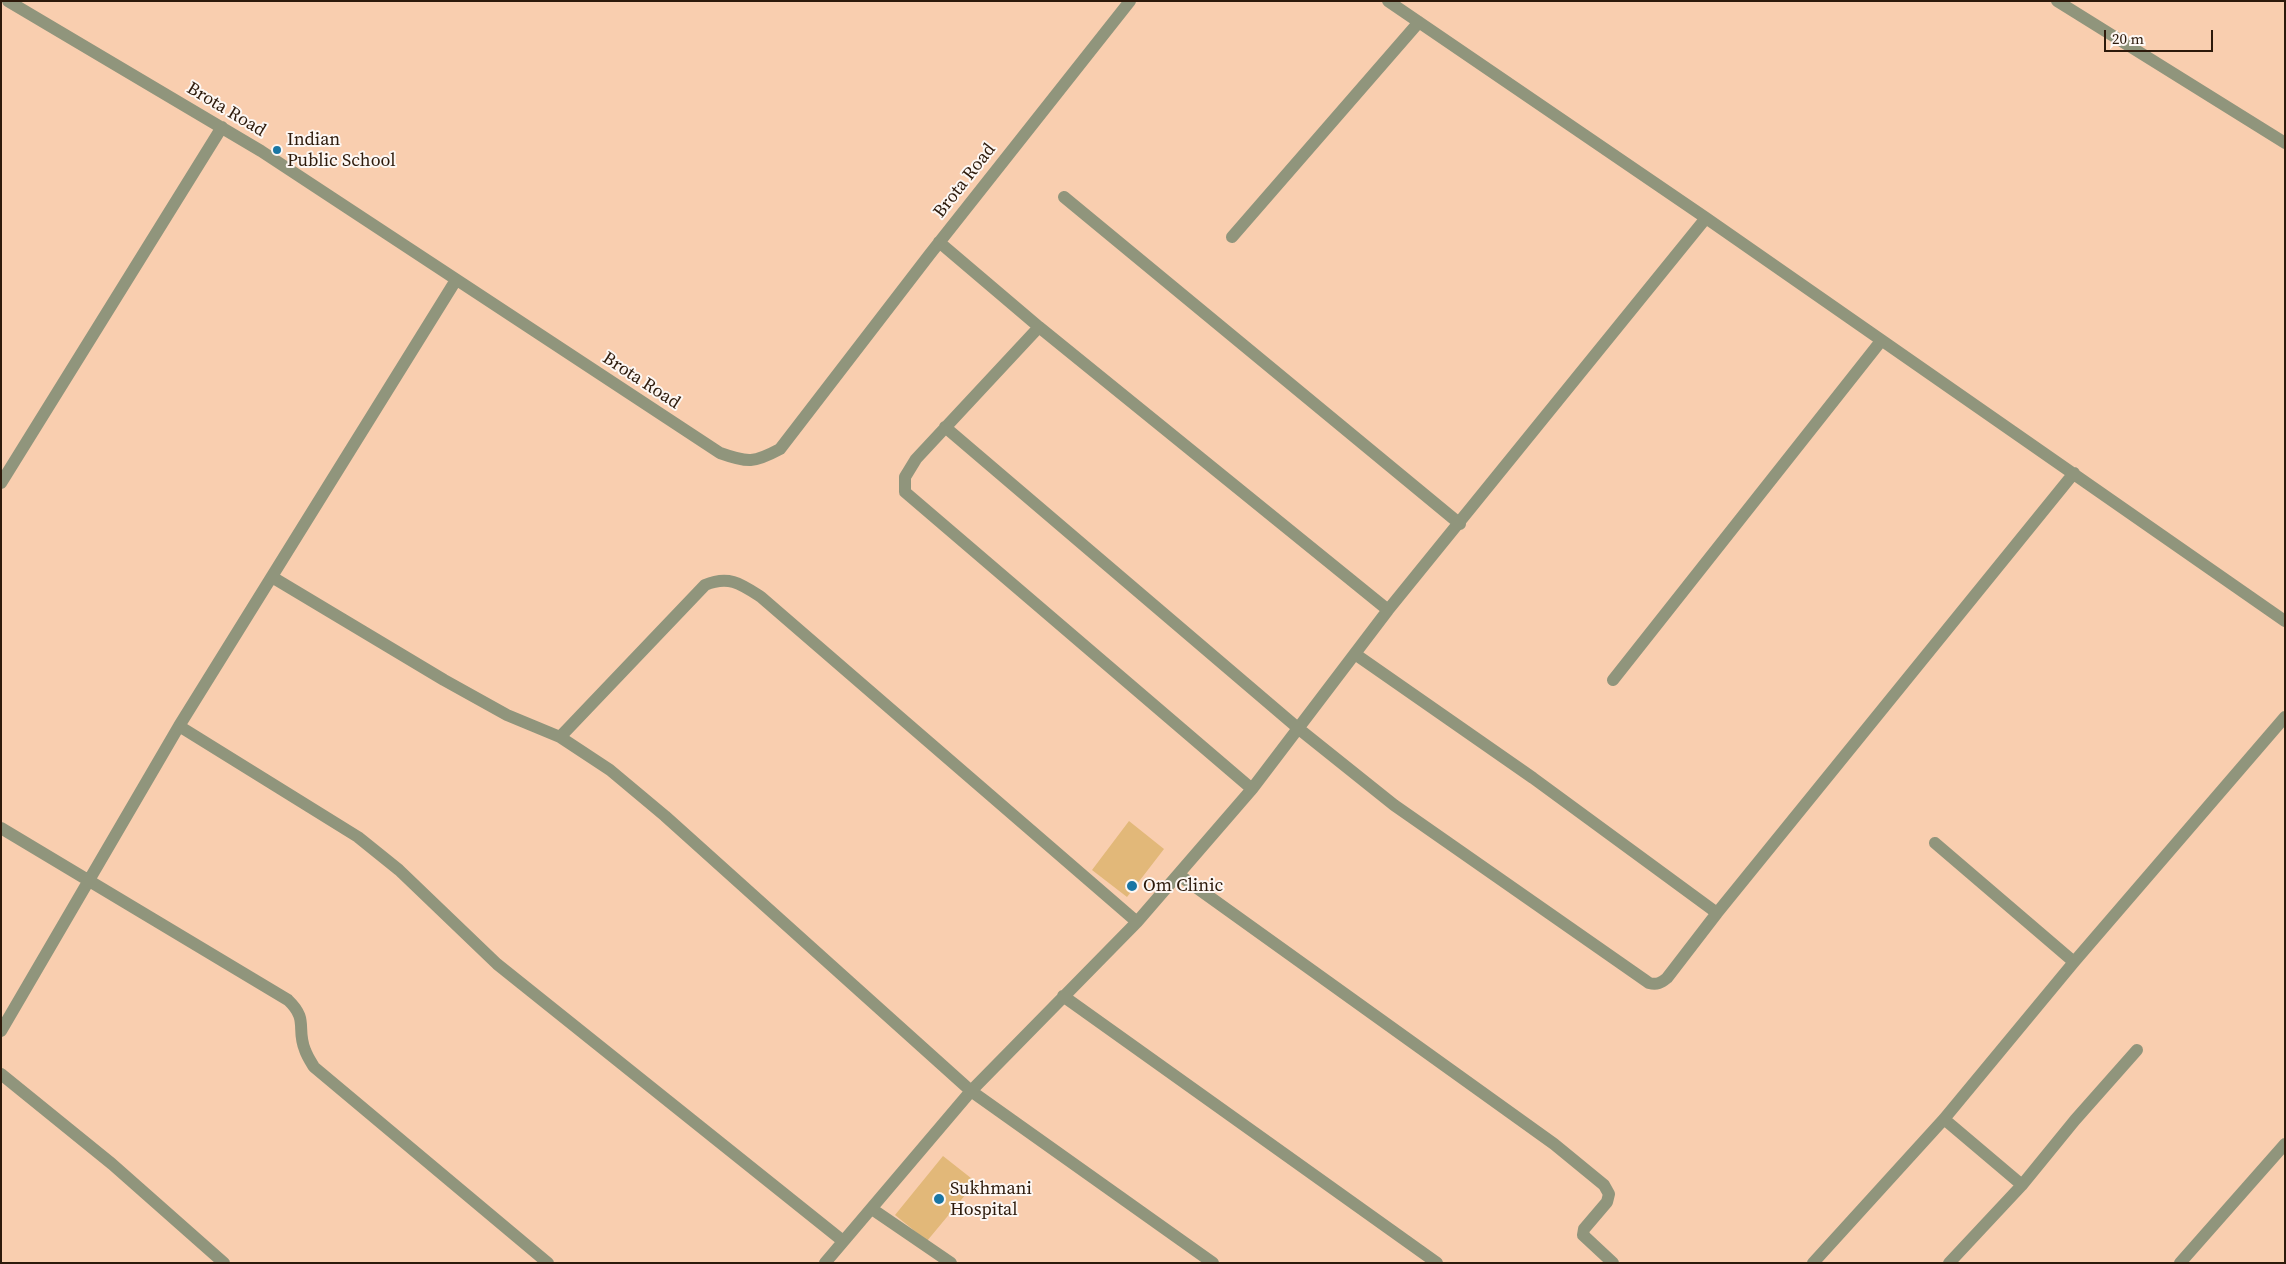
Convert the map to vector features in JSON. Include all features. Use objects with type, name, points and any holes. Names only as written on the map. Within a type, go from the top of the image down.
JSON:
[{"type":"street","name":"Brota Road","points":[[8,1],[261,151],[720,453],[739,460],[759,460],[780,449],[939,242],[1130,1]]},
{"type":"street","points":[[1388,1],[1706,218],[1881,342],[2074,473],[2285,621]]},
{"type":"street","points":[[2057,1],[2285,143]]},
{"type":"street","points":[[1232,237],[1419,22]]},
{"type":"street","points":[[1,483],[222,127]]},
{"type":"street","points":[[1064,197],[1460,524]]},
{"type":"street","points":[[825,1263],[971,1091],[1138,922],[1252,789],[1300,729],[1388,610],[1460,524],[1706,218]]},
{"type":"street","points":[[939,242],[1039,327],[1388,610]]},
{"type":"street","points":[[1,1031],[179,726],[456,280]]},
{"type":"street","points":[[1039,327],[916,459],[905,477],[905,492],[1252,789]]},
{"type":"street","points":[[1613,680],[1881,342]]},
{"type":"street","points":[[945,427],[1300,729],[1394,805],[1650,983],[1660,983],[1667,978],[1717,913],[2074,473]]},
{"type":"street","points":[[272,577],[444,680],[507,715],[560,737],[610,770],[665,816],[971,1091],[1213,1263]]},
{"type":"street","points":[[560,737],[705,585],[719,579],[740,584],[761,597],[1138,922]]},
{"type":"street","points":[[1356,654],[1533,778],[1717,913]]},
{"type":"street","points":[[1813,1263],[1944,1119],[2074,962],[2285,717]]},
{"type":"street","points":[[179,726],[358,837],[399,870],[497,964],[843,1242]]},
{"type":"street","points":[[1,828],[288,1000],[297,1008],[302,1021],[305,1050],[314,1067],[548,1263]]},
{"type":"street","points":[[1935,844],[2074,962]]},
{"type":"street","points":[[1179,875],[1554,1144],[1604,1185],[1609,1194],[1607,1202],[1584,1230],[1583,1235],[1613,1263]]},
{"type":"street","points":[[1063,996],[1437,1263]]},
{"type":"street","points":[[1949,1263],[2022,1186],[2075,1120],[2137,1050]]},
{"type":"street","points":[[1,1074],[112,1164],[224,1263]]},
{"type":"street","points":[[1944,1119],[2022,1186]]},
{"type":"street","points":[[2180,1263],[2285,1144]]},
{"type":"street","points":[[872,1209],[951,1263]]},
{"type":"building","points":[[1129,821],[1164,849],[1127,897],[1092,870]]},
{"type":"building","points":[[943,1156],[976,1182],[927,1241],[895,1215]]},
{"type":"place","name":"Indian Public School","points":[[277,150]]},
{"type":"place","name":"Om Clinic","points":[[1132,886]]},
{"type":"place","name":"Sukhmani Hospital","points":[[939,1199]]}]
